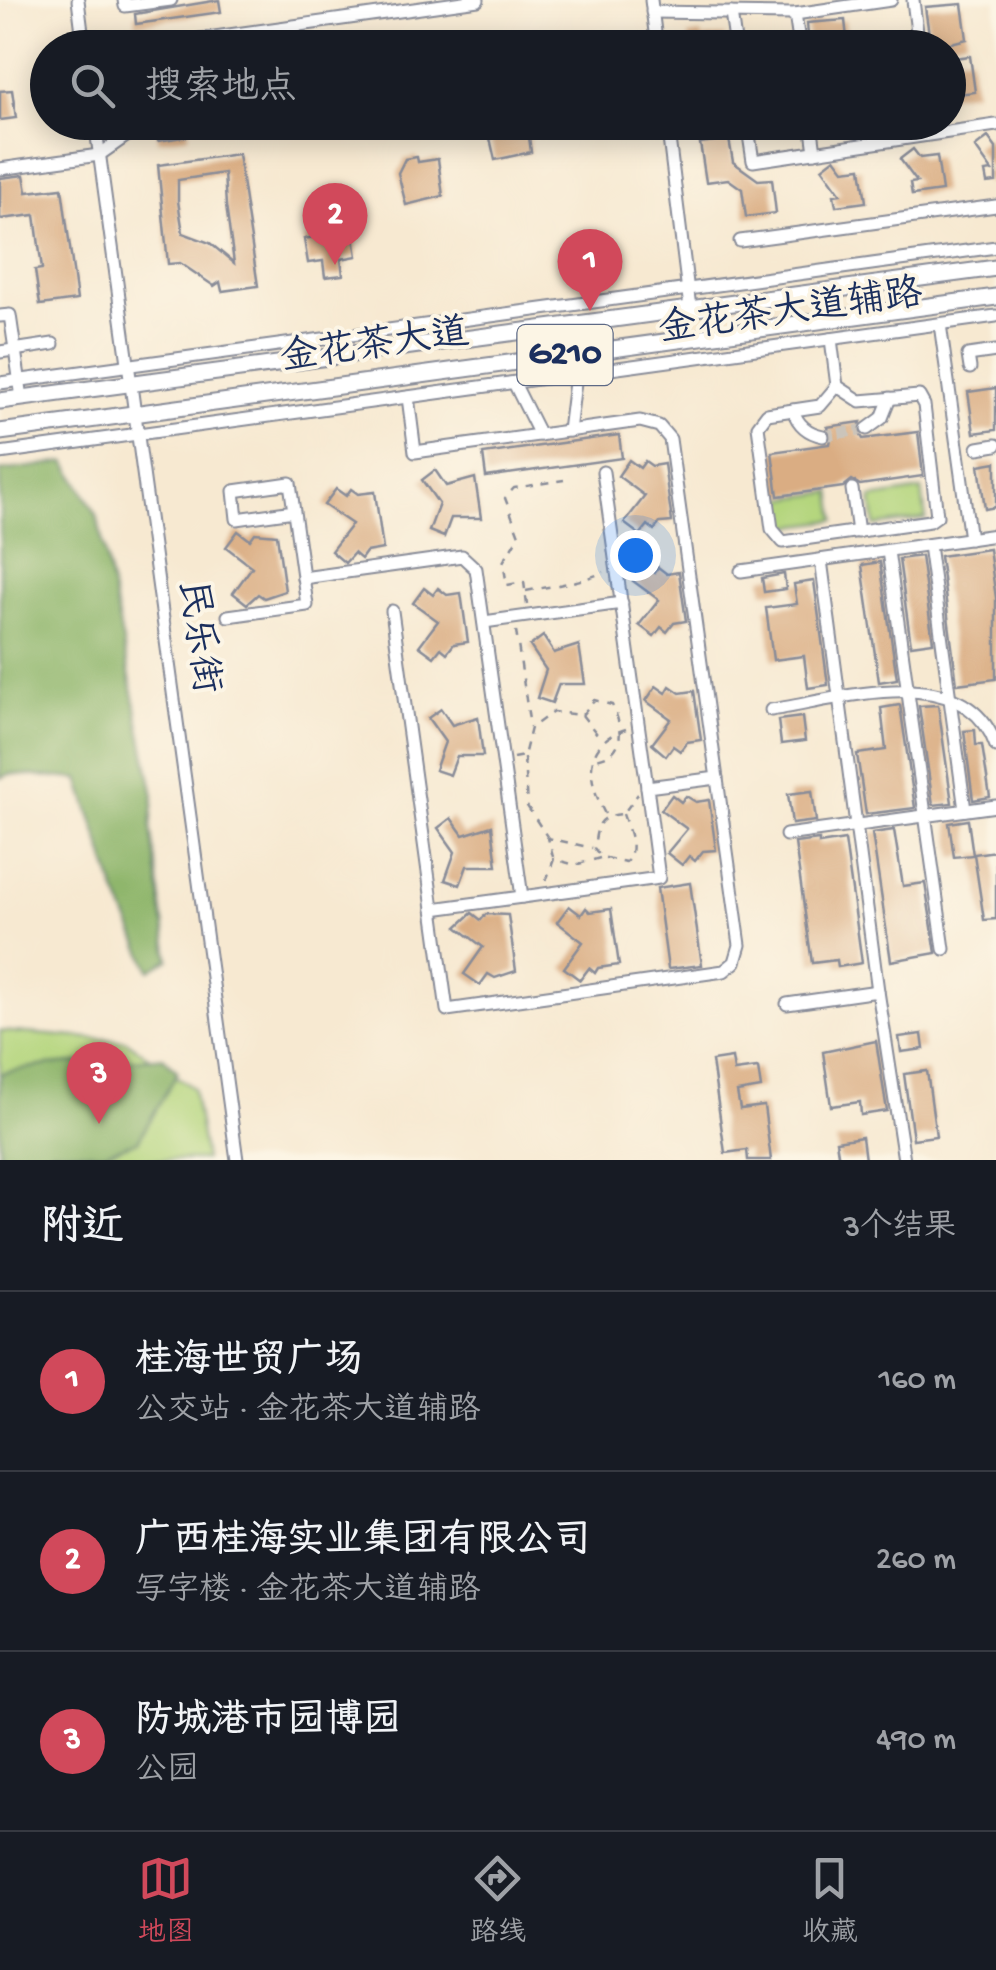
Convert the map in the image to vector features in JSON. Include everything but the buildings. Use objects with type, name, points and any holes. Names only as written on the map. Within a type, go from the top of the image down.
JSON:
[{"type":"highway","name":"金花茶大道","points":[[0,402],[996,268]]},
{"type":"highway","name":"金花茶大道","points":[[0,432],[996,297]]},
{"type":"highway","points":[[888,310],[891,330]]},
{"type":"street","points":[[78,0],[82,30]]},
{"type":"street","points":[[124,0],[125,6],[171,0]]},
{"type":"street","points":[[264,30],[478,0]]},
{"type":"street","points":[[652,6],[795,14],[891,0]]},
{"type":"street","points":[[912,0],[916,30]]},
{"type":"street","points":[[730,13],[733,30]]},
{"type":"street","points":[[795,14],[797,30]]},
{"type":"street","points":[[966,127],[996,125]]},
{"type":"street","name":"民乐街","points":[[97,140],[237,1160]]},
{"type":"street","points":[[0,169],[99,155],[120,140]]},
{"type":"street","points":[[668,140],[690,308]]},
{"type":"street","points":[[750,140],[753,161],[875,140]]},
{"type":"street","points":[[813,140],[815,152]]},
{"type":"street","points":[[740,241],[996,206]]},
{"type":"street","name":"金花茶大道辅路","points":[[0,383],[996,247]]},
{"type":"street","points":[[0,316],[10,315],[22,398]]},
{"type":"street","name":"金花茶大道辅路","points":[[0,453],[996,316]]},
{"type":"street","points":[[940,324],[970,539]]},
{"type":"street","points":[[831,339],[838,386],[860,401],[911,394],[924,405],[936,516],[784,542],[776,537],[758,426],[767,414],[820,406],[838,386]]},
{"type":"street","points":[[0,352],[53,344]]},
{"type":"street","points":[[970,368],[968,354],[996,351]]},
{"type":"street","points":[[569,431],[576,374]]},
{"type":"street","points":[[514,382],[540,435]]},
{"type":"street","points":[[392,611],[447,1010],[724,971],[735,962],[740,945],[670,439],[659,426],[640,421],[415,452],[408,397]]},
{"type":"street","points":[[866,430],[882,418],[890,398]]},
{"type":"street","points":[[793,410],[796,422],[823,436]]},
{"type":"street","points":[[978,448],[996,445]]},
{"type":"street","points":[[433,909],[660,878],[603,472]]},
{"type":"street","points":[[228,616],[307,605],[303,578],[294,511],[290,483],[234,491],[238,519],[294,511]]},
{"type":"street","points":[[852,489],[858,532]]},
{"type":"street","points":[[741,571],[996,536]]},
{"type":"street","points":[[928,545],[966,810]]},
{"type":"street","points":[[888,550],[944,949]]},
{"type":"street","points":[[303,578],[462,556],[476,568],[522,896]]},
{"type":"street","points":[[821,560],[904,1160]]},
{"type":"street","points":[[484,622],[622,603]]},
{"type":"street","points":[[770,710],[908,689],[950,698],[973,711],[996,746]]},
{"type":"street","points":[[647,787],[717,778]]},
{"type":"street","points":[[786,835],[996,806]]},
{"type":"street","points":[[787,1004],[878,990]]},
{"type":"path","points":[[528,616],[524,582],[507,585],[502,562],[520,535],[504,498],[514,488],[564,480]]},
{"type":"path","points":[[525,591],[617,572]]},
{"type":"path","points":[[514,618],[531,728],[524,756],[527,806],[548,838],[554,858],[544,894]]},
{"type":"path","points":[[582,715],[594,700],[604,701],[612,706],[620,730],[616,751],[607,758],[592,759]]},
{"type":"path","points":[[531,728],[553,712],[582,715],[601,739]]},
{"type":"path","points":[[606,816],[591,782],[592,759],[601,739],[638,726]]},
{"type":"path","points":[[503,760],[524,756]]},
{"type":"path","points":[[594,848],[597,824],[606,816],[623,814],[647,787]]},
{"type":"path","points":[[623,814],[640,880]]},
{"type":"path","points":[[548,838],[594,848],[614,863],[626,862],[631,856]]},
{"type":"path","points":[[554,858],[574,865],[601,857]]},
{"type":"green space","points":[[66,462],[97,515],[154,796],[151,828],[169,959],[150,970],[116,892],[79,779],[9,774],[0,778],[0,471]]},
{"type":"green space","points":[[922,490],[926,519],[875,526],[871,498]]},
{"type":"green space","points":[[832,492],[836,520],[785,527],[781,499]]},
{"type":"green space","points":[[0,1031],[126,1041],[193,1088],[205,1160],[0,1160]]},
{"type":"green space","points":[[163,1057],[178,1072],[138,1141],[103,1153],[51,1150],[49,1160],[0,1160],[0,1074],[61,1064]]},
{"type":"tunnel","points":[[823,436],[867,429]]},
{"type":"place","name":"广西桂海实业集团有限公司","points":[[335,265]]},
{"type":"place","name":"桂海世贸广场","points":[[590,311]]},
{"type":"place","name":"防城港市园博园","points":[[99,1124]]}]
